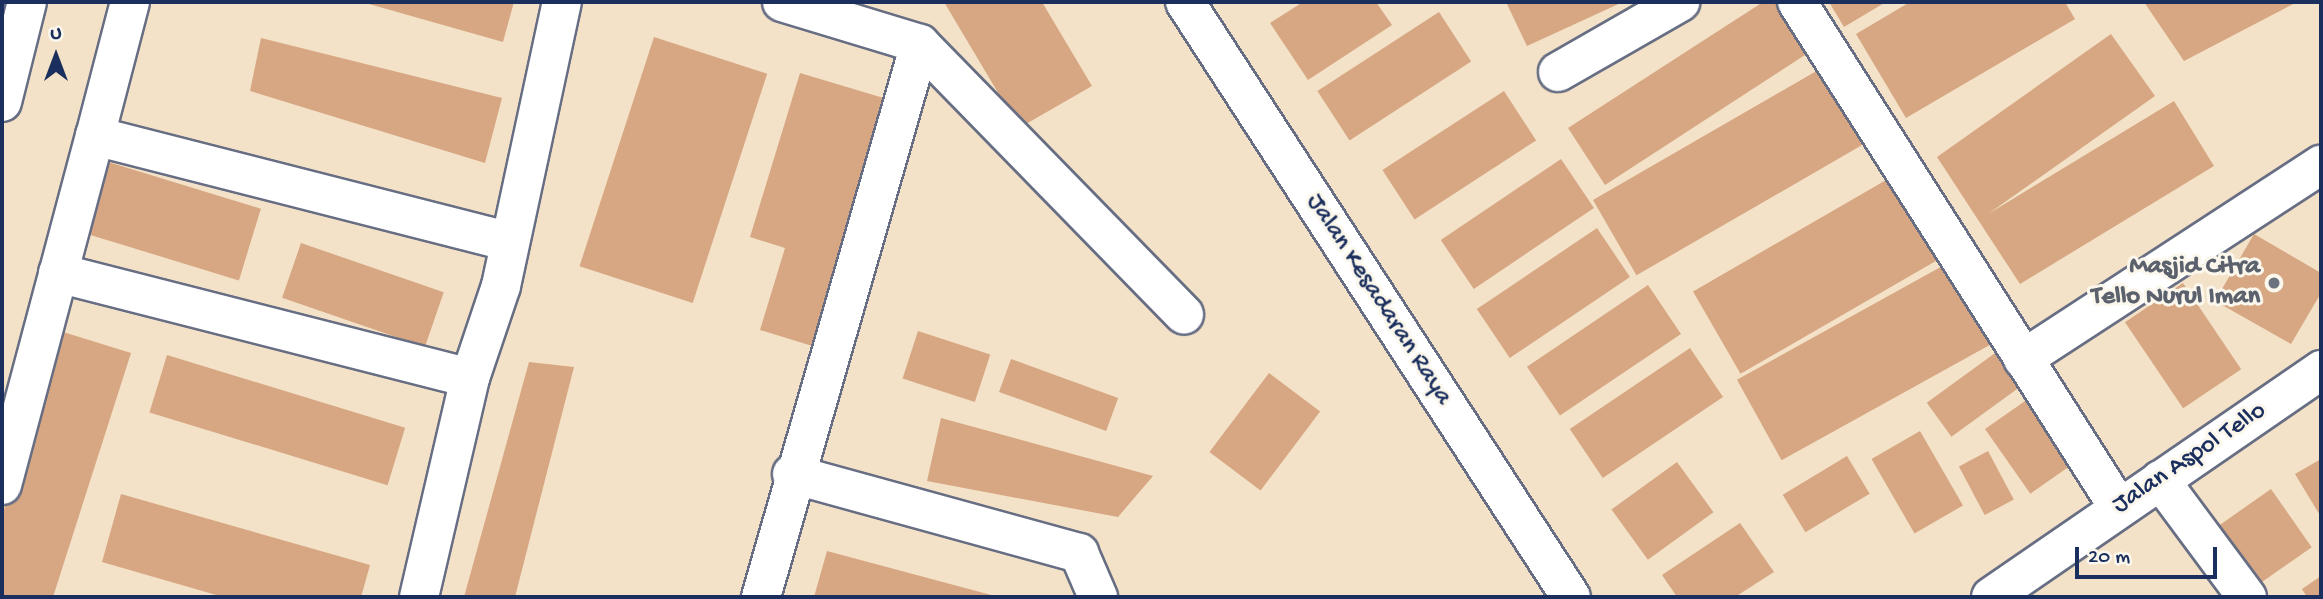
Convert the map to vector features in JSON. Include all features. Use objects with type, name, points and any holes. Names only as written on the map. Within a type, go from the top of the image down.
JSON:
[{"type":"street","points":[[2,102],[27,2]]},
{"type":"street","points":[[2,485],[130,2]]},
{"type":"street","points":[[419,597],[470,378],[510,242],[562,2]]},
{"type":"street","points":[[782,2],[920,44],[1184,315]]},
{"type":"street","name":"Jalan Kesadaran Raya","points":[[1185,2],[1571,597]]},
{"type":"street","points":[[1558,72],[1680,2]]},
{"type":"street","points":[[1797,2],[2119,508]]},
{"type":"street","points":[[761,597],[792,474],[920,44]]},
{"type":"street","points":[[95,136],[510,242]]},
{"type":"street","points":[[2023,359],[2321,165]]},
{"type":"street","points":[[58,273],[470,378]]},
{"type":"street","name":"Jalan Aspol Tello","points":[[1991,597],[2321,370]]},
{"type":"street","points":[[792,474],[1079,553],[1098,597]]},
{"type":"street","points":[[2160,480],[2247,597]]},
{"type":"building","points":[[362,2],[514,2],[503,42]]},
{"type":"building","points":[[944,2],[1042,2],[1092,86],[1019,128]]},
{"type":"building","points":[[1303,2],[1376,2],[1392,25],[1308,80],[1270,23]]},
{"type":"building","points":[[1506,2],[1623,2],[1527,46]]},
{"type":"building","points":[[1763,2],[1794,2],[1822,44],[1605,185],[1568,128]]},
{"type":"building","points":[[1829,2],[1886,2],[1844,27]]},
{"type":"building","points":[[1910,2],[2065,2],[2075,19],[1906,118],[1856,34]]},
{"type":"building","points":[[2144,2],[2297,2],[2184,61]]},
{"type":"building","points":[[1439,12],[1471,61],[1350,140],[1317,91]]},
{"type":"building","points":[[2111,34],[2155,96],[1988,214],[2174,101],[2214,166],[2020,284],[1937,157]]},
{"type":"building","points":[[654,37],[767,74],[693,303],[580,266]]},
{"type":"building","points":[[261,38],[502,98],[485,163],[250,91]]},
{"type":"building","points":[[1832,62],[1876,137],[1636,275],[1593,200]]},
{"type":"building","points":[[800,73],[897,102],[822,349],[760,330],[785,248],[750,237]]},
{"type":"building","points":[[1504,91],[1536,140],[1415,219],[1382,170]]},
{"type":"building","points":[[1561,159],[1594,208],[1474,289],[1441,240]]},
{"type":"building","points":[[105,161],[261,209],[239,280],[83,233]]},
{"type":"building","points":[[1900,172],[1948,254],[1741,374],[1693,292]]},
{"type":"building","points":[[1597,228],[1630,277],[1510,358],[1477,309]]},
{"type":"building","name":"Masjid Citra Tello Nurul Iman","points":[[2254,234],[2321,273],[2321,293],[2291,344],[2215,301]]},
{"type":"building","points":[[301,243],[444,292],[425,347],[282,298]]},
{"type":"building","points":[[1946,264],[1991,344],[1782,460],[1737,380]]},
{"type":"building","points":[[2183,283],[2241,369],[2183,408],[2125,322]]},
{"type":"building","points":[[1648,285],[1681,334],[1560,416],[1527,367]]},
{"type":"building","points":[[60,331],[131,353],[53,597],[2,597],[2,516]]},
{"type":"building","points":[[918,331],[990,354],[975,402],[903,379]]},
{"type":"building","points":[[1690,348],[1723,397],[1603,478],[1570,429]]},
{"type":"building","points":[[2002,348],[2027,382],[1951,437],[1927,403]]},
{"type":"building","points":[[167,355],[405,428],[388,485],[149,412]]},
{"type":"building","points":[[1011,359],[1118,398],[1106,431],[999,392]]},
{"type":"building","points":[[529,362],[574,367],[515,597],[464,597]]},
{"type":"building","points":[[1269,373],[1320,412],[1261,491],[1209,452]]},
{"type":"building","points":[[2035,394],[2080,459],[2030,494],[1985,429]]},
{"type":"building","points":[[941,418],[1153,476],[1118,517],[927,481]]},
{"type":"building","points":[[1920,431],[1963,505],[1915,533],[1872,459]]},
{"type":"building","points":[[1988,451],[2014,500],[1985,515],[1959,466]]},
{"type":"building","points":[[1847,456],[1870,494],[1805,532],[1783,495]]},
{"type":"building","points":[[2321,459],[2321,517],[2295,474]]},
{"type":"building","points":[[1677,462],[1713,512],[1648,560],[1611,510]]},
{"type":"building","points":[[2271,489],[2312,547],[2260,583],[2219,525]]},
{"type":"building","points":[[121,494],[370,565],[361,597],[223,597],[102,562]]},
{"type":"building","points":[[1740,523],[1774,572],[1735,597],[1677,597],[1662,575]]},
{"type":"building","points":[[827,551],[995,596],[995,597],[814,597]]},
{"type":"building","points":[[2321,576],[2321,597],[2307,597],[2302,589]]},
{"type":"place","name":"Masjid Citra Tello Nurul Iman","points":[[2274,283]]}]
